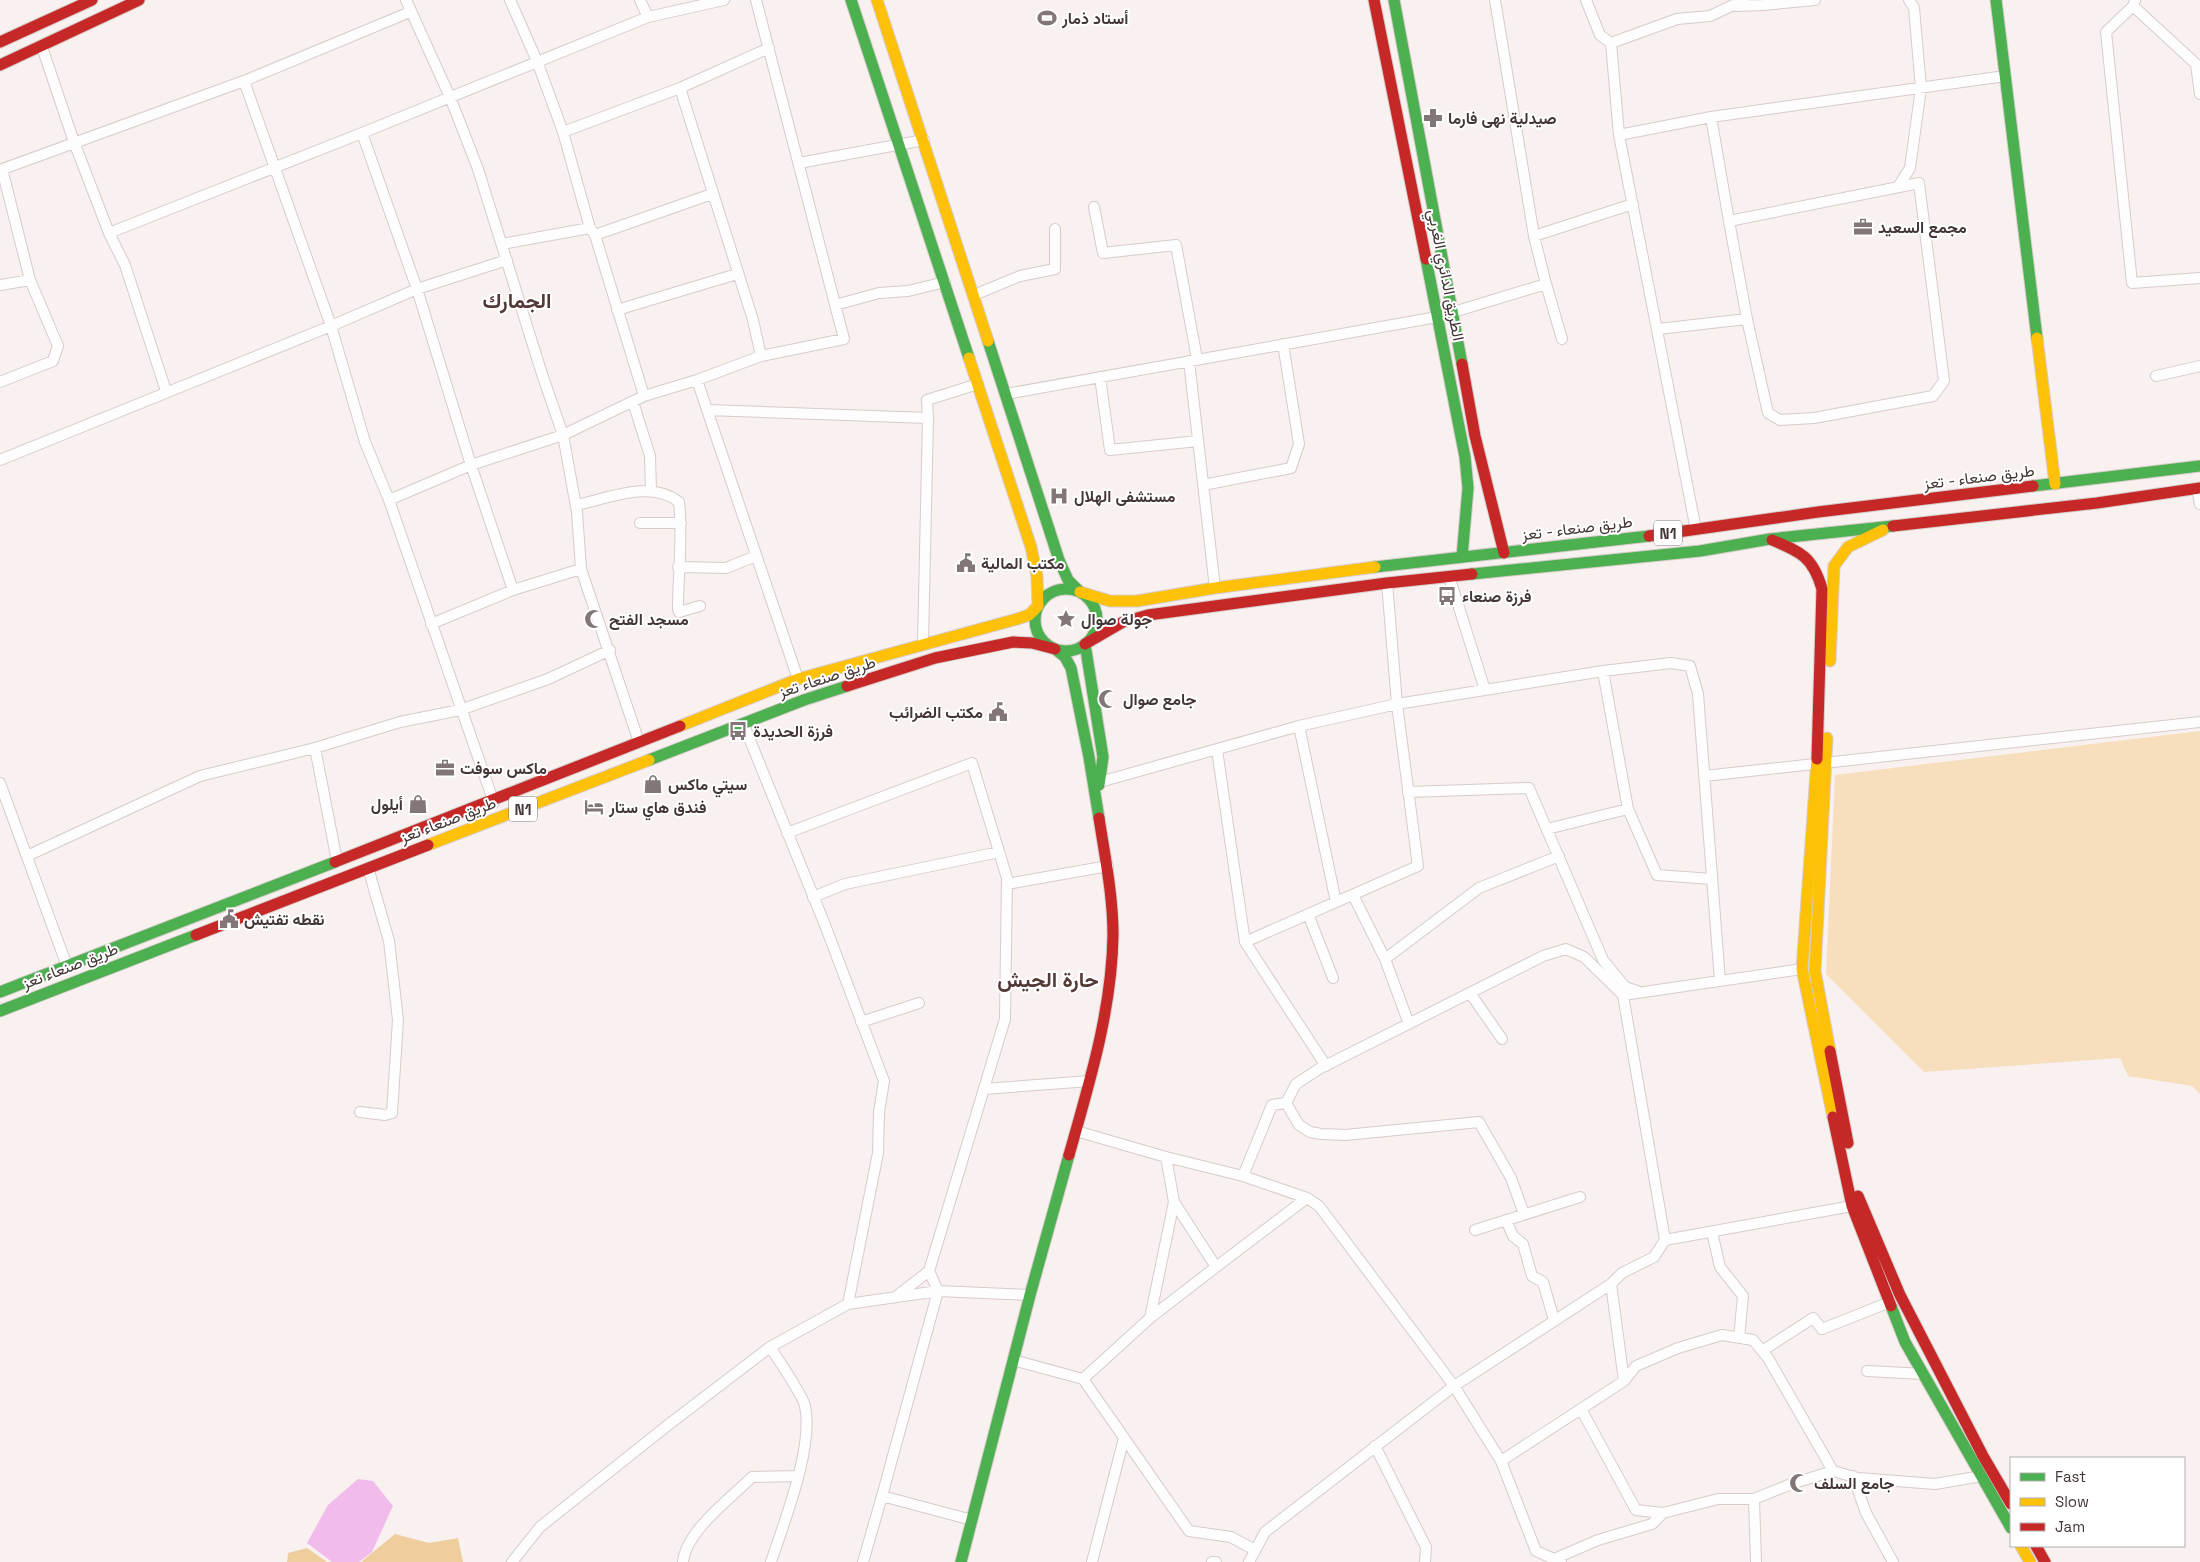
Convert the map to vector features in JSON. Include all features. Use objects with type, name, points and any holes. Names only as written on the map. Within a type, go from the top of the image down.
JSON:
[{"type":"main road","points":[[0,42],[92,0]]},
{"type":"main road","points":[[0,65],[42,47],[138,0]]},
{"type":"main road","points":[[851,0],[900,144],[1031,547],[1037,576],[1038,606],[1035,616],[1038,631],[1046,644],[1065,657],[1070,668],[1090,757],[1108,866],[1113,936],[1111,971],[1105,1014],[1090,1081],[1030,1295],[960,1562]]},
{"type":"main road","points":[[877,0],[1059,560],[1068,580],[1088,598],[1094,607],[1097,617],[1096,627],[1086,644],[1073,650],[1055,649]]},
{"type":"main road","name":"الطريق الدائري الغربي","points":[[1374,0],[1465,457],[1468,488],[1462,557]]},
{"type":"main road","name":"الطريق الدائري الغربي","points":[[1394,0],[1454,313],[1475,436],[1504,553]]},
{"type":"main road","points":[[1996,0],[2055,484]]},
{"type":"main road","points":[[38,26],[42,47]]},
{"type":"main road","name":"طريق صنعاء - تعز","points":[[1080,592],[1110,601],[1137,600],[1418,561],[1504,553],[1696,530],[1818,512],[2200,466]]},
{"type":"main road","name":"N1","points":[[1086,644],[1113,627],[1139,616],[1387,582],[1700,551],[1770,539],[2097,503],[2198,488]]},
{"type":"main road","points":[[1893,525],[1848,547],[1834,566],[1821,763],[1802,969],[1852,1206],[1905,1342],[2010,1526]]},
{"type":"main road","points":[[1770,539],[1804,554],[1818,571],[1822,589],[1821,763],[1815,971],[1859,1198],[1900,1295],[2010,1502]]},
{"type":"main road","points":[[1418,561],[1419,579]]},
{"type":"main road","points":[[1038,606],[1052,592],[1061,589],[1080,592]]},
{"type":"main road","name":"طريق صنعاء تعز","points":[[0,992],[798,679],[1017,619],[1029,615],[1038,606]]},
{"type":"main road","name":"طريق صنعاء تعز","points":[[0,1011],[804,700],[940,657],[1013,642],[1032,642],[1055,649]]},
{"type":"main road","points":[[1086,644],[1103,757],[1097,805]]},
{"type":"main road","points":[[2022,1547],[2030,1562]]},
{"type":"main road","points":[[2037,1547],[2045,1562]]},
{"type":"street","points":[[406,0],[450,97],[478,169],[563,435],[576,505],[581,569],[610,650],[639,742]]},
{"type":"street","points":[[510,0],[538,61],[563,132],[644,396]]},
{"type":"street","points":[[640,0],[648,16]]},
{"type":"street","points":[[110,233],[362,133],[648,16],[724,0]]},
{"type":"street","points":[[389,500],[471,465],[563,435],[644,396],[696,380],[762,356],[844,339],[756,0]]},
{"type":"street","points":[[1495,0],[1534,236],[1562,339]]},
{"type":"street","points":[[1586,0],[1600,35],[1611,43],[1620,136],[1696,530]]},
{"type":"street","points":[[1611,43],[1676,19],[1710,16],[1744,0]]},
{"type":"street","points":[[1732,6],[1763,6],[1815,0]]},
{"type":"street","points":[[1898,187],[1910,168],[1921,88],[1914,8],[1910,0]]},
{"type":"street","points":[[2200,94],[2196,64],[2135,3],[2106,32],[2132,283],[2200,278]]},
{"type":"street","points":[[0,382],[53,361],[58,346],[30,280],[1,169],[244,81],[410,12]]},
{"type":"street","points":[[42,47],[74,142],[110,233],[125,265],[166,391]]},
{"type":"street","points":[[563,132],[680,88],[769,48]]},
{"type":"street","points":[[1620,136],[1711,118],[2005,76]]},
{"type":"street","points":[[244,81],[331,326],[365,442],[389,500],[460,710],[501,817]]},
{"type":"street","points":[[680,88],[753,320],[762,356]]},
{"type":"street","points":[[1711,118],[1729,221],[1747,319],[1768,413],[1780,420],[1814,418],[1933,396],[1944,381],[1920,183],[1729,221]]},
{"type":"street","points":[[362,133],[417,289],[471,465],[513,590]]},
{"type":"street","points":[[799,163],[924,140]]},
{"type":"street","points":[[502,244],[593,231],[712,194]]},
{"type":"street","points":[[1534,236],[1633,204]]},
{"type":"street","points":[[1094,207],[1103,253],[1176,245],[1193,360],[1198,441],[1215,588]]},
{"type":"street","points":[[974,294],[1020,276],[1055,269],[1055,229]]},
{"type":"street","points":[[0,460],[166,391],[331,326],[417,289],[507,260]]},
{"type":"street","points":[[617,310],[737,274]]},
{"type":"street","points":[[0,285],[30,280]]},
{"type":"street","points":[[835,305],[879,293],[908,291],[945,282]]},
{"type":"street","points":[[1006,394],[1437,317],[1546,284]]},
{"type":"street","points":[[1658,329],[1747,319]]},
{"type":"street","points":[[1203,485],[1291,468],[1299,444],[1283,344]]},
{"type":"street","points":[[2156,376],[2200,366]]},
{"type":"street","points":[[1100,377],[1110,450],[1198,441]]},
{"type":"street","points":[[696,380],[798,679]]},
{"type":"street","points":[[924,643],[927,400],[978,384]]},
{"type":"street","points":[[633,402],[650,456],[651,491]]},
{"type":"street","points":[[707,410],[928,418]]},
{"type":"street","points":[[2198,488],[2200,504]]},
{"type":"street","points":[[576,505],[621,494],[651,491],[668,494],[679,502],[681,523],[678,567],[679,612],[700,606]]},
{"type":"street","points":[[640,523],[681,523]]},
{"type":"street","points":[[678,567],[726,568],[756,556]]},
{"type":"street","points":[[431,624],[513,590],[581,569]]},
{"type":"street","points":[[1449,576],[1485,690]]},
{"type":"street","points":[[1245,942],[1418,866],[1397,704],[1387,582]]},
{"type":"street","points":[[27,856],[200,776],[315,748],[400,722],[460,710],[548,679],[610,650]]},
{"type":"street","points":[[1100,782],[1299,726],[1397,704],[1603,671],[1671,663],[1690,666],[1698,694],[1720,981]]},
{"type":"street","points":[[1603,671],[1628,810],[1656,875],[1712,879]]},
{"type":"street","points":[[1704,776],[2200,722]]},
{"type":"street","points":[[743,723],[884,1081],[879,1112],[878,1153],[848,1304]]},
{"type":"street","points":[[1299,726],[1336,902]]},
{"type":"street","points":[[315,748],[337,861]]},
{"type":"street","points":[[1217,750],[1245,942],[1326,1066]]},
{"type":"street","points":[[787,833],[972,763],[999,852],[1006,884],[1005,1019],[929,1271],[898,1295]]},
{"type":"street","points":[[0,783],[67,966]]},
{"type":"street","points":[[1408,792],[1529,788],[1602,960],[1625,987],[1642,992]]},
{"type":"street","points":[[1547,829],[1628,810]]},
{"type":"street","points":[[813,897],[845,884],[999,852]]},
{"type":"street","points":[[1385,959],[1479,888],[1559,856]]},
{"type":"street","points":[[1006,884],[1108,866]]},
{"type":"street","points":[[360,1112],[385,1115],[392,1113],[398,1020],[389,941],[368,868]]},
{"type":"street","points":[[1353,895],[1385,959],[1409,1024]]},
{"type":"street","points":[[1308,914],[1333,978]]},
{"type":"street","points":[[1249,1562],[1265,1532],[1375,1446],[1454,1386],[1611,1284],[1622,1273],[1654,1257],[1665,1240],[1622,995],[1584,956],[1566,950],[1543,956],[1326,1066],[1296,1084],[1286,1103]]},
{"type":"street","points":[[1622,995],[1802,969]]},
{"type":"street","points":[[1470,993],[1502,1039]]},
{"type":"street","points":[[862,1022],[919,1002]]},
{"type":"street","points":[[984,1089],[1090,1081]]},
{"type":"street","points":[[1243,1176],[1272,1105],[1286,1103]]},
{"type":"street","points":[[1286,1103],[1299,1125],[1310,1132],[1322,1134],[1345,1134],[1479,1122],[1511,1178],[1524,1214]]},
{"type":"street","points":[[1076,1131],[1166,1157],[1243,1176],[1307,1198],[1319,1206],[1454,1386],[1501,1461],[1536,1551],[1558,1560],[1598,1540],[1652,1524],[1663,1513]]},
{"type":"street","points":[[1150,1318],[1174,1202],[1166,1157]]},
{"type":"street","points":[[1476,1230],[1580,1197]]},
{"type":"street","points":[[1083,1379],[1150,1318],[1307,1198]]},
{"type":"street","points":[[1174,1202],[1216,1267]]},
{"type":"street","points":[[1665,1240],[1852,1206]]},
{"type":"street","points":[[1506,1220],[1513,1236],[1523,1244],[1532,1276],[1543,1282],[1554,1320]]},
{"type":"street","points":[[1712,1232],[1720,1267],[1743,1296],[1739,1338]]},
{"type":"street","points":[[863,1562],[938,1291],[929,1271]]},
{"type":"street","points":[[1611,1284],[1624,1381]]},
{"type":"street","points":[[512,1562],[540,1527],[668,1425],[770,1348],[848,1304],[898,1295],[938,1291],[1030,1295]]},
{"type":"street","points":[[1762,1351],[1813,1318],[1822,1329],[1890,1302]]},
{"type":"street","points":[[1501,1461],[1624,1381],[1636,1366],[1678,1348],[1722,1335],[1753,1340],[1762,1351],[1833,1471]]},
{"type":"street","points":[[770,1348],[805,1405],[807,1429],[798,1476],[771,1562]]},
{"type":"street","points":[[1013,1360],[1083,1379],[1189,1531],[1231,1537],[1255,1550]]},
{"type":"street","points":[[1867,1371],[1924,1374]]},
{"type":"street","points":[[1580,1409],[1636,1510],[1663,1513],[1718,1500],[1754,1499],[1791,1484],[1833,1471],[1853,1476],[1935,1484],[1982,1476]]},
{"type":"street","points":[[1092,1562],[1124,1438]]},
{"type":"street","points":[[1375,1446],[1426,1547],[1425,1562]]},
{"type":"street","points":[[683,1562],[684,1553],[694,1534],[752,1477],[798,1476]]},
{"type":"street","points":[[1853,1476],[1866,1513],[1893,1562]]},
{"type":"street","points":[[882,1496],[972,1520]]},
{"type":"street","points":[[1754,1499],[1756,1562]]},
{"type":"shaded area","points":[[2200,731],[2200,1094],[2192,1086],[2128,1076],[2120,1058],[1924,1072],[1826,974],[1835,775]]},
{"type":"shaded area","points":[[358,1479],[373,1481],[393,1506],[372,1552],[359,1562],[332,1562],[307,1543],[328,1505]]},
{"type":"shaded area","points":[[395,1534],[429,1543],[458,1538],[463,1562],[361,1562]]},
{"type":"shaded area","points":[[307,1548],[327,1562],[287,1562],[288,1553]]},
{"type":"traffic: fast","points":[[851,0],[969,358]]},
{"type":"traffic: fast","points":[[1394,0],[1462,364]]},
{"type":"traffic: fast","points":[[1996,0],[2037,338]]},
{"type":"traffic: fast","points":[[1426,259],[1465,457],[1468,488],[1462,557]]},
{"type":"traffic: fast","points":[[988,341],[1059,560],[1068,580],[1080,592]]},
{"type":"traffic: fast","points":[[2033,486],[2200,466]]},
{"type":"traffic: fast","points":[[1472,574],[1700,551],[1770,539],[1893,526]]},
{"type":"traffic: fast","points":[[1375,567],[1649,536]]},
{"type":"traffic: fast","points":[[1066,589],[1078,591],[1088,598],[1095,608],[1097,620],[1095,632],[1088,642],[1078,649],[1066,651],[1054,649],[1044,642],[1037,632],[1035,620],[1037,608],[1044,598],[1054,591],[1066,589]]},
{"type":"traffic: fast","points":[[1085,644],[1103,757],[1099,785]]},
{"type":"traffic: fast","points":[[1055,649],[1065,657],[1071,668],[1099,818]]},
{"type":"traffic: fast","points":[[649,760],[804,700],[847,686]]},
{"type":"traffic: fast","points":[[0,992],[335,862]]},
{"type":"traffic: fast","points":[[0,1011],[196,935]]},
{"type":"traffic: fast","points":[[961,1562],[1030,1295],[1069,1155]]},
{"type":"traffic: fast","points":[[1891,1306],[1905,1342],[2010,1526]]},
{"type":"traffic: slow","points":[[877,0],[988,341]]},
{"type":"traffic: slow","points":[[2037,338],[2055,484]]},
{"type":"traffic: slow","points":[[969,358],[1031,547],[1037,576],[1038,606]]},
{"type":"traffic: slow","points":[[1830,661],[1834,566],[1848,547],[1883,530]]},
{"type":"traffic: slow","points":[[1080,592],[1110,601],[1137,601],[1215,588],[1375,567]]},
{"type":"traffic: slow","points":[[680,726],[798,679],[1017,619],[1029,615],[1038,606]]},
{"type":"traffic: slow","points":[[1827,738],[1815,971],[1830,1051]]},
{"type":"traffic: slow","points":[[1817,759],[1802,969],[1833,1117]]},
{"type":"traffic: slow","points":[[428,845],[649,760]]},
{"type":"traffic: slow","points":[[2022,1547],[2030,1562]]},
{"type":"traffic: jam","points":[[0,42],[92,0]]},
{"type":"traffic: jam","points":[[0,65],[139,0]]},
{"type":"traffic: jam","points":[[1374,0],[1426,259]]},
{"type":"traffic: jam","points":[[1462,364],[1475,436],[1504,553]]},
{"type":"traffic: jam","points":[[1649,536],[1818,512],[2033,486]]},
{"type":"traffic: jam","points":[[1893,526],[2097,503],[2200,488]]},
{"type":"traffic: jam","points":[[1772,540],[1791,548],[1805,557],[1814,570],[1822,589],[1817,759]]},
{"type":"traffic: jam","points":[[1085,644],[1123,622],[1148,615],[1387,583],[1472,574]]},
{"type":"traffic: jam","points":[[847,686],[935,658],[1013,642],[1032,643],[1055,649]]},
{"type":"traffic: jam","points":[[335,862],[680,726]]},
{"type":"traffic: jam","points":[[1069,1155],[1098,1046],[1109,991],[1112,963],[1112,906],[1099,818]]},
{"type":"traffic: jam","points":[[196,935],[428,845]]},
{"type":"traffic: jam","points":[[1830,1051],[1848,1143]]},
{"type":"traffic: jam","points":[[1833,1117],[1852,1206],[1891,1306]]},
{"type":"traffic: jam","points":[[1858,1196],[1900,1295],[1983,1456],[2010,1502]]},
{"type":"traffic: jam","points":[[2037,1547],[2045,1562]]},
{"type":"place","name":"أستاد ذمار","points":[[1047,18]]},
{"type":"place","name":"صيدلية نهى فارما","points":[[1433,118]]},
{"type":"place","name":"مجمع السعيد","points":[[1863,227]]},
{"type":"place","name":"مستشفى الهلال","points":[[1059,496]]},
{"type":"place","name":"مكتب المالية","points":[[966,563]]},
{"type":"place","name":"فرزة صنعاء","points":[[1447,596]]},
{"type":"place","name":"مسجد الفتح","points":[[594,619]]},
{"type":"place","name":"جولة صوال","points":[[1066,619]]},
{"type":"place","name":"جامع صوال","points":[[1108,699]]},
{"type":"place","name":"مكتب الضرائب","points":[[998,712]]},
{"type":"place","name":"فرزة الحديدة","points":[[738,731]]},
{"type":"place","name":"ماكس سوفت","points":[[445,768]]},
{"type":"place","name":"سيتي ماكس","points":[[653,784]]},
{"type":"place","name":"أيلول","points":[[418,804]]},
{"type":"place","name":"فندق هاي ستار","points":[[594,807]]},
{"type":"place","name":"نقطه تفتيش","points":[[229,919]]},
{"type":"place","name":"جامع السلف","points":[[1799,1483]]},
{"type":"district","name":"الجمارك","points":[[517,300]]},
{"type":"district","name":"حارة الجيش","points":[[1048,979]]}]
